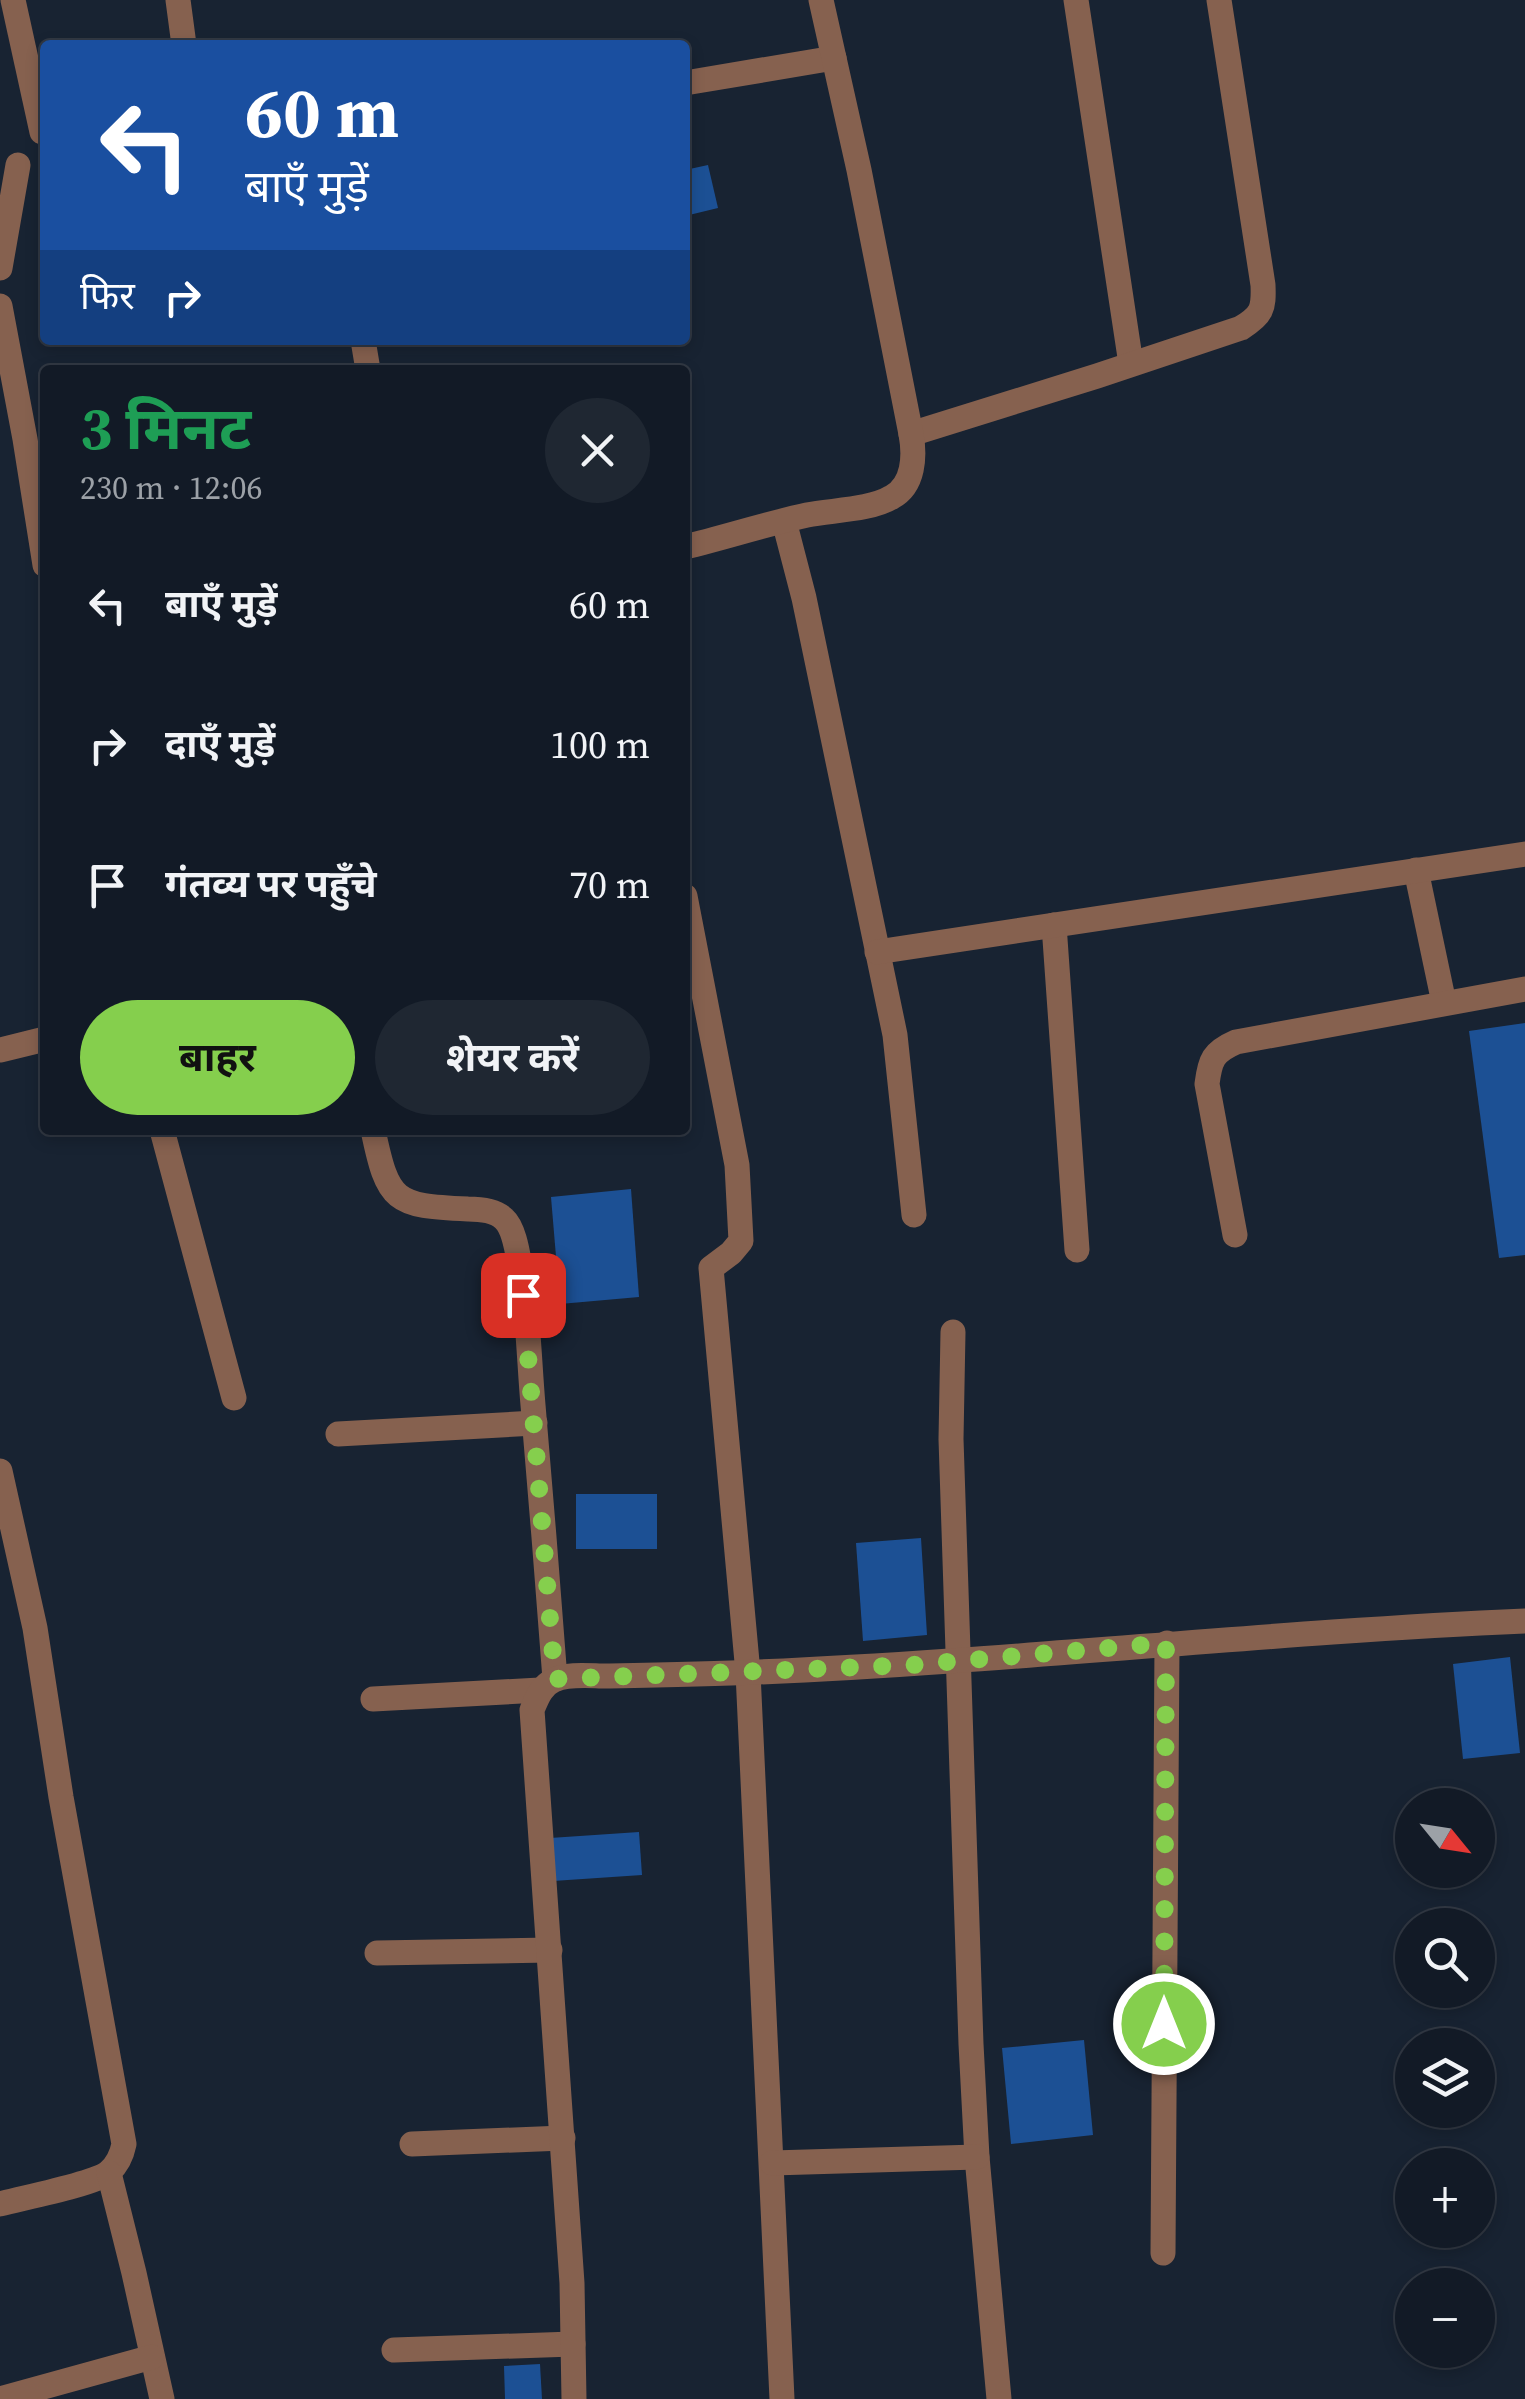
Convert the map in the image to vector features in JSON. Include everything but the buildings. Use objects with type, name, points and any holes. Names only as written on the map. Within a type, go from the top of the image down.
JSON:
[{"type":"street","points":[[13,0],[40,123]]},
{"type":"street","points":[[178,0],[183,40]]},
{"type":"street","points":[[690,547],[784,521],[879,502],[895,496],[908,481],[911,434],[821,0]]},
{"type":"street","points":[[1076,0],[1132,364]]},
{"type":"street","points":[[911,434],[1241,328],[1258,318],[1264,303],[1263,285],[1219,0]]},
{"type":"street","points":[[690,82],[834,58]]},
{"type":"street","points":[[0,268],[18,165]]},
{"type":"street","points":[[0,306],[40,534]]},
{"type":"street","points":[[784,521],[804,598],[894,1034],[914,1215]]},
{"type":"street","points":[[877,952],[1525,854]]},
{"type":"street","points":[[1416,870],[1444,1003]]},
{"type":"street","points":[[690,922],[737,1165],[742,1241],[711,1268],[748,1672],[782,2399]]},
{"type":"street","points":[[1054,926],[1077,1250]]},
{"type":"street","points":[[1236,1235],[1208,1084],[1210,1063],[1222,1048],[1236,1042],[1525,989]]},
{"type":"street","points":[[0,1050],[40,1040]]},
{"type":"street","points":[[163,1135],[234,1398]]},
{"type":"street","points":[[374,1135],[382,1171],[392,1191],[411,1204],[485,1209],[505,1219],[520,1264],[535,1423],[548,1684],[532,1710],[572,2283],[574,2399]]},
{"type":"street","points":[[953,1332],[951,1439],[977,2157],[998,2399]]},
{"type":"street","points":[[338,1434],[535,1423]]},
{"type":"street","points":[[0,1471],[35,1628],[61,1798],[124,2144],[121,2157],[108,2173],[0,2204]]},
{"type":"street","points":[[373,1699],[548,1684],[912,1665],[1166,1643],[1525,1621]]},
{"type":"street","points":[[1163,2253],[1166,1643]]},
{"type":"street","points":[[377,1953],[550,1950]]},
{"type":"street","points":[[412,2144],[563,2138]]},
{"type":"street","points":[[772,2163],[977,2157]]},
{"type":"street","points":[[108,2173],[162,2399]]},
{"type":"street","points":[[394,2350],[574,2344]]},
{"type":"street","points":[[0,2399],[152,2357]]},
{"type":"route","points":[[523,1295],[555,1679],[912,1665],[1166,1643],[1164,2024]]}]
